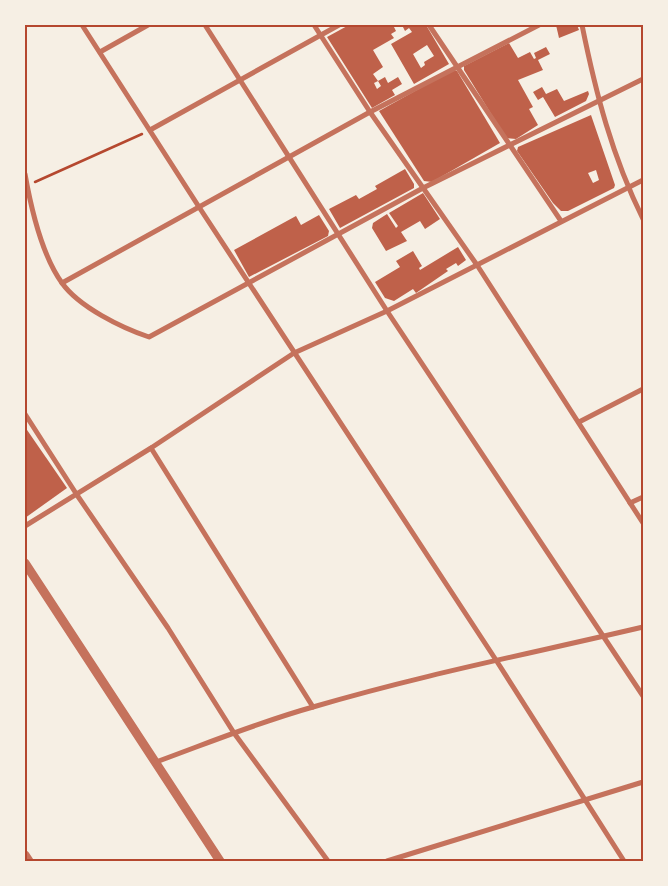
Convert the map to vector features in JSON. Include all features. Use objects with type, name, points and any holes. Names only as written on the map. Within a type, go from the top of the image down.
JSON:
[{"type":"street","points":[[82,25],[198,207],[496,660],[624,861]]},
{"type":"street","points":[[100,52],[148,25]]},
{"type":"street","points":[[205,25],[387,311],[605,636],[643,696]]},
{"type":"street","points":[[314,25],[370,112],[477,265],[643,523]]},
{"type":"street","points":[[150,130],[240,78],[339,25]]},
{"type":"street","points":[[429,25],[560,221]]},
{"type":"street","points":[[62,283],[370,112],[538,25]]},
{"type":"street","points":[[582,25],[598,102],[628,187],[643,219]]},
{"type":"street","points":[[25,174],[28,197],[36,225],[62,283],[89,307],[131,331],[149,336],[339,236],[423,188],[643,78]]},
{"type":"street","points":[[25,526],[152,448],[294,353],[387,311],[643,180]]},
{"type":"street","points":[[579,422],[643,389]]},
{"type":"street","points":[[25,414],[77,495],[168,628],[234,733],[328,861]]},
{"type":"street","points":[[152,448],[313,707]]},
{"type":"street","points":[[630,503],[643,497]]},
{"type":"street","points":[[25,563],[220,861]]},
{"type":"street","points":[[156,762],[234,733],[313,707],[496,660],[643,627]]},
{"type":"street","points":[[387,861],[643,782]]},
{"type":"street","points":[[25,855],[29,861]]},
{"type":"path","points":[[26,186],[150,130]]},
{"type":"building","points":[[349,25],[393,25],[396,31],[391,34],[394,38],[373,50],[383,67],[373,74],[378,81],[385,77],[388,83],[398,77],[402,84],[392,90],[395,95],[372,108],[327,37]],"holes":[[[378,81],[381,86],[377,89],[374,83]]]},
{"type":"building","points":[[402,25],[426,25],[449,64],[414,84],[391,44],[412,32],[409,28],[405,31]],"holes":[[[427,45],[434,56],[424,62],[425,65],[421,68],[413,54]]]},
{"type":"building","points":[[556,25],[577,25],[579,30],[559,38]]},
{"type":"building","points":[[509,43],[518,58],[530,52],[534,59],[536,58],[534,53],[546,47],[550,54],[538,60],[543,70],[518,80],[533,107],[529,109],[538,125],[516,139],[506,138],[464,70],[464,66]]},
{"type":"building","points":[[453,70],[457,71],[500,143],[432,182],[424,181],[379,111]]},
{"type":"building","points":[[542,87],[546,94],[557,89],[564,101],[588,91],[589,94],[586,101],[555,117],[543,97],[538,100],[533,92]]},
{"type":"building","points":[[591,115],[615,185],[614,188],[568,211],[561,211],[553,203],[517,151],[518,147]],"holes":[[[596,170],[599,180],[593,183],[588,173]]]},
{"type":"building","points":[[405,169],[414,184],[414,188],[340,228],[329,209],[356,195],[359,199],[377,189],[375,186]]},
{"type":"building","points":[[423,193],[440,219],[425,229],[420,221],[401,232],[407,241],[386,251],[372,228],[373,223],[387,214],[396,228],[398,226],[389,213]]},
{"type":"building","points":[[319,215],[329,231],[328,236],[249,277],[234,250],[296,216],[301,225]]},
{"type":"building","points":[[458,247],[466,260],[458,266],[456,263],[446,269],[448,271],[416,293],[413,289],[394,301],[385,298],[375,282],[400,267],[396,261],[413,251],[422,266],[419,268],[420,270]]},
{"type":"building","points":[[25,427],[67,488],[25,518]]}]
